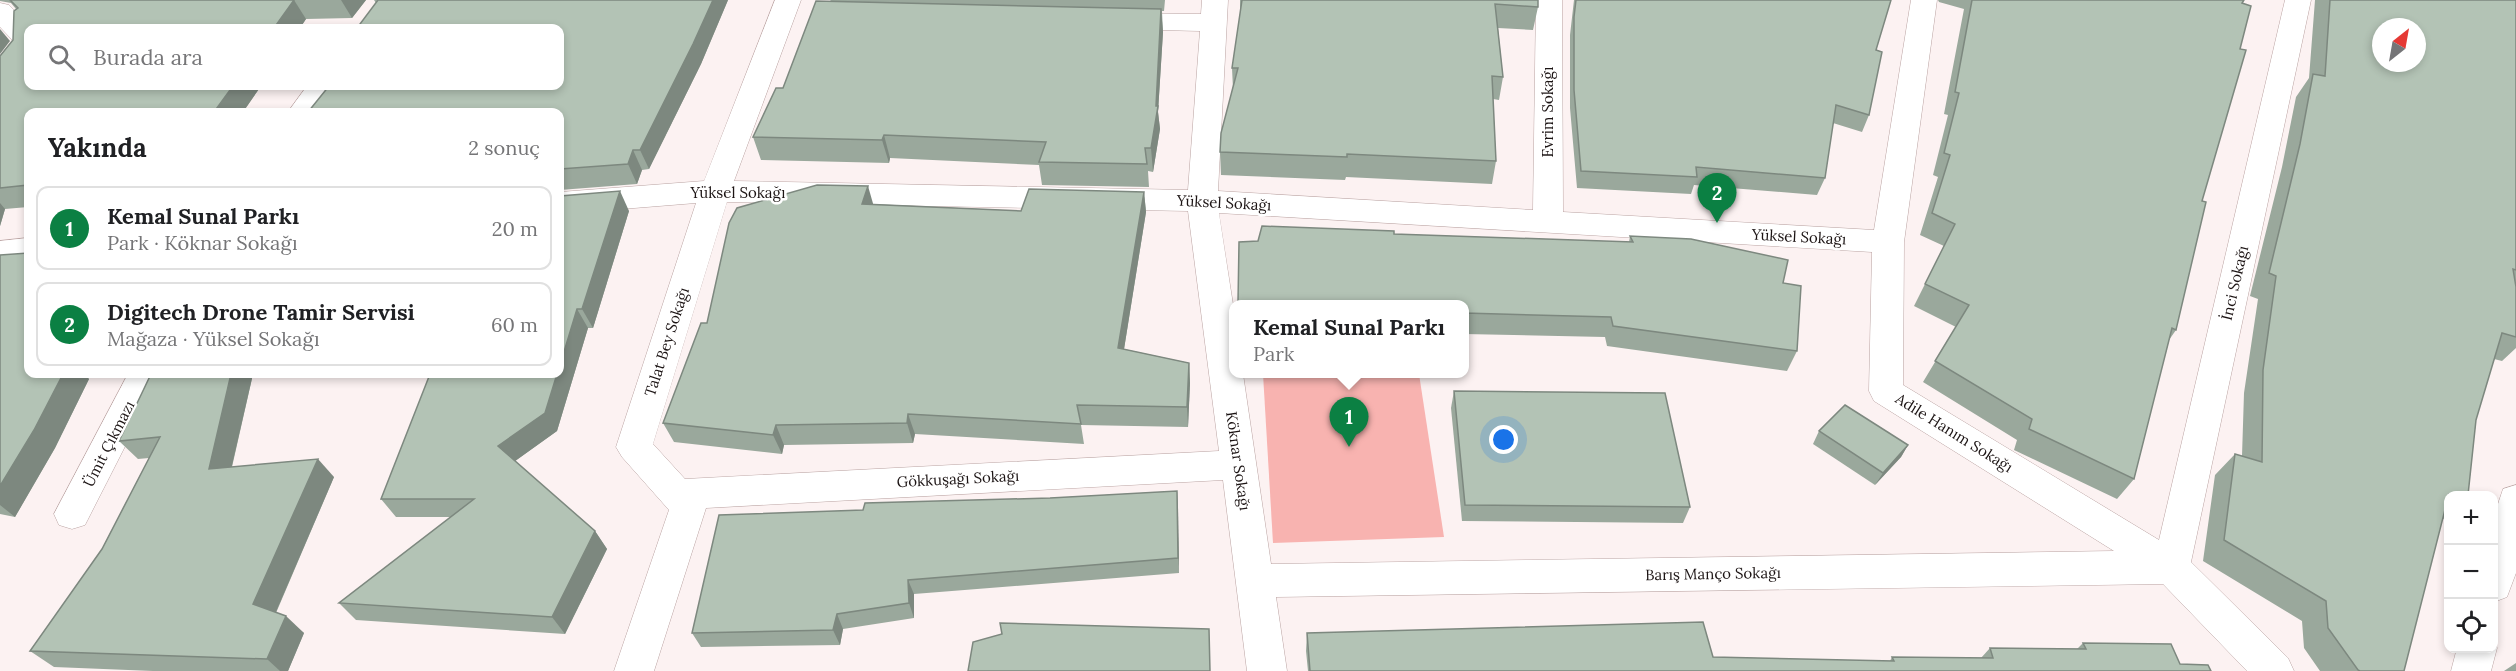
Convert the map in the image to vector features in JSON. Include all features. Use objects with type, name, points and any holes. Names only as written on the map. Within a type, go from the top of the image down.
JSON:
[{"type":"street","name":"Evrim Sokağı","points":[[1548,223],[1549,0]]},
{"type":"street","name":"Adile Hanım Sokağı","points":[[1924,0],[1888,242],[1886,391],[2171,567],[2274,671]]},
{"type":"street","name":"İnci Sokağı","points":[[2171,567],[2298,0]]},
{"type":"street","name":"Talat Bey Sokağı","points":[[678,494],[634,447],[715,191],[792,9]]},
{"type":"street","points":[[0,11],[24,46]]},
{"type":"street","points":[[1093,20],[1214,11]]},
{"type":"street","name":"Köknar Sokağı","points":[[1214,11],[1202,201],[1267,671]]},
{"type":"street","points":[[305,108],[318,90]]},
{"type":"street","name":"Yüksel Sokağı","points":[[564,203],[715,191],[1202,201],[1888,242]]},
{"type":"street","points":[[0,252],[24,249]]},
{"type":"street","name":"Ümit Çıkmazı","points":[[72,514],[143,378]]},
{"type":"street","name":"Gökkuşağı Sokağı","points":[[678,494],[1238,465]]},
{"type":"street","points":[[634,671],[688,507],[678,494]]},
{"type":"street","points":[[2498,567],[2516,500]]},
{"type":"street","name":"Barış Manço Sokağı","points":[[1254,581],[2171,567]]},
{"type":"street","points":[[2471,671],[2476,653]]},
{"type":"shaded area","points":[[1263,378],[1420,378],[1444,537],[1273,543]]},
{"type":"building","points":[[10,0],[294,0],[277,24],[24,24],[24,90],[230,90],[217,108],[24,108],[24,185],[0,188],[0,56],[13,40],[14,11],[18,8]]},
{"type":"building","points":[[378,0],[713,0],[640,150],[633,150],[628,164],[564,169],[564,108],[311,108],[326,90],[564,90],[564,24],[360,24]]},
{"type":"building","points":[[1242,0],[1538,0],[1538,7],[1495,4],[1503,77],[1492,76],[1496,161],[1347,154],[1347,157],[1220,152],[1221,133],[1238,68],[1232,68]]},
{"type":"building","points":[[1576,0],[1891,0],[1876,50],[1882,52],[1869,115],[1836,105],[1825,178],[1696,167],[1697,177],[1581,171],[1574,90]]},
{"type":"building","points":[[1972,0],[2244,0],[2242,3],[2251,6],[2240,49],[2246,50],[2202,201],[2206,202],[2176,330],[2172,328],[2134,479],[2029,429],[2032,419],[1935,361],[1969,305],[1925,284],[1955,224],[1932,213],[1950,155],[1944,153],[1959,93],[1955,92]]},
{"type":"building","points":[[2330,0],[2516,0],[2516,270],[2513,269],[2516,287],[2516,337],[2502,333],[2476,420],[2468,491],[2444,491],[2444,514],[2404,671],[2358,670],[2328,628],[2326,601],[2224,540],[2235,454],[2262,462],[2263,370],[2276,276],[2269,273],[2300,144],[2313,74],[2325,76]]},
{"type":"building","points":[[816,1],[1161,9],[1156,106],[1158,106],[1151,148],[1145,148],[1147,164],[1039,162],[1046,142],[884,135],[882,140],[753,137],[776,88],[783,88]]},
{"type":"building","points":[[817,185],[868,186],[862,204],[1021,211],[1029,189],[1144,192],[1118,348],[1189,363],[1187,407],[1077,405],[1081,424],[908,414],[907,423],[776,425],[773,435],[663,423],[701,323],[707,323],[729,223],[737,208]]},
{"type":"building","points":[[620,191],[582,309],[577,309],[564,352],[564,196]]},
{"type":"building","points":[[1262,226],[1394,231],[1394,234],[1633,242],[1630,236],[1691,239],[1788,260],[1783,283],[1801,286],[1797,351],[1613,326],[1611,317],[1469,313],[1469,300],[1238,300],[1239,242],[1258,241]]},
{"type":"building","points":[[24,253],[24,378],[61,378],[34,430],[0,486],[0,255]]},
{"type":"building","points":[[149,378],[230,378],[209,469],[318,459],[253,604],[286,616],[267,659],[30,651],[102,549],[160,437],[119,441]]},
{"type":"building","points":[[428,378],[556,378],[545,413],[498,446],[595,531],[552,617],[339,603],[474,499],[381,499]]},
{"type":"building","points":[[1454,391],[1665,393],[1690,507],[1465,505]]},
{"type":"building","points":[[1845,405],[1908,445],[1883,473],[1819,431]]},
{"type":"building","points":[[1177,491],[1178,558],[908,580],[909,603],[837,614],[833,630],[692,633],[719,515],[863,510],[865,503],[1050,498]]},
{"type":"building","points":[[1703,622],[1713,657],[1894,661],[1892,657],[1993,658],[1990,648],[2086,649],[2083,643],[2171,644],[2180,664],[2208,665],[2211,671],[1310,671],[1307,633]]},
{"type":"building","points":[[1000,623],[1209,629],[1210,671],[968,671],[973,642],[1002,634]]},
{"type":"place","name":"Digitech Drone Tamir Servisi","points":[[1717,223]]},
{"type":"place","name":"Kemal Sunal Parkı","points":[[1349,447]]}]
